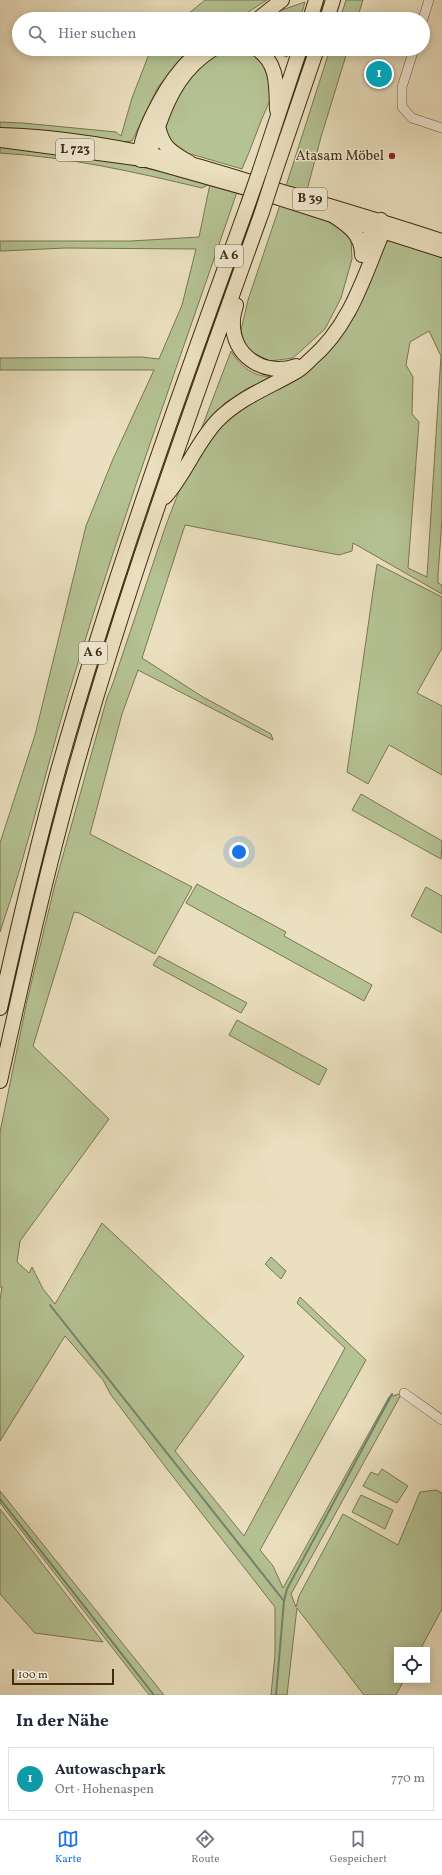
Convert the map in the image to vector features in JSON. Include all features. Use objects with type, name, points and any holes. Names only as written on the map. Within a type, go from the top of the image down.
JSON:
[{"type":"highway","points":[[267,12],[282,0]]},
{"type":"highway","points":[[312,12],[316,0]]},
{"type":"highway","points":[[329,12],[333,0]]},
{"type":"highway","points":[[144,155],[148,125],[170,84],[180,70],[195,56]]},
{"type":"highway","points":[[144,155],[174,88],[190,67],[204,56]]},
{"type":"highway","points":[[266,56],[276,77],[277,119]]},
{"type":"highway","name":"A 6","points":[[0,1008],[44,827],[91,660],[145,495],[260,170],[298,56]]},
{"type":"highway","name":"A 6","points":[[0,1081],[28,957],[75,771],[159,505],[262,212],[315,56]]},
{"type":"highway","points":[[158,126],[161,139],[170,151],[190,163]]},
{"type":"highway","points":[[334,216],[350,227],[361,242],[362,253],[356,297]]},
{"type":"highway","points":[[362,253],[379,226]]},
{"type":"highway","points":[[159,505],[175,486],[198,445],[217,421],[238,402],[299,370],[322,349],[339,329],[356,297],[379,226]]},
{"type":"highway","points":[[245,258],[232,319],[234,331],[244,355],[263,368],[272,370],[287,369],[308,362]]},
{"type":"main road","name":"L 723","points":[[0,134],[49,137],[190,163]]},
{"type":"main road","name":"L 723","points":[[0,141],[144,155],[158,165]]},
{"type":"main road","name":"B 39","points":[[190,163],[379,226],[442,251]]},
{"type":"main road","name":"B 39","points":[[158,165],[334,216],[442,240]]},
{"type":"street","points":[[425,12],[429,0]]},
{"type":"street","points":[[412,56],[402,87],[402,107],[412,118],[442,128]]},
{"type":"street","points":[[404,1393],[442,1420]]},
{"type":"green space","points":[[205,0],[267,0],[248,12],[190,12]]},
{"type":"green space","points":[[346,0],[363,0],[359,12],[342,12]]},
{"type":"green space","points":[[305,2],[302,12],[276,12]]},
{"type":"green space","points":[[148,56],[183,56],[158,87],[132,141],[121,142],[0,129],[0,122],[23,123],[116,132],[121,136],[132,98]]},
{"type":"green space","points":[[213,56],[255,56],[268,70],[271,88],[269,101],[242,169],[184,152],[167,141],[164,131],[165,120],[169,110],[183,87],[208,59]]},
{"type":"green space","points":[[328,56],[346,56],[321,137],[306,194],[286,186]]},
{"type":"green space","points":[[0,144],[84,154],[202,181],[237,192],[96,606],[67,699],[21,866],[0,932],[0,843],[35,735],[86,526],[113,459],[154,370],[0,370],[0,358],[142,357],[159,359],[182,305],[196,249],[65,248],[0,251],[0,241],[131,241],[199,237],[210,184],[202,188],[127,171],[77,162],[0,153]]},
{"type":"green space","points":[[280,205],[340,226],[351,238],[352,259],[341,298],[325,329],[293,358],[270,361],[249,351],[244,342],[241,330],[248,300]]},
{"type":"green space","points":[[391,240],[442,255],[442,520],[438,583],[442,585],[442,594],[353,543],[352,551],[339,555],[185,525],[142,658],[203,697],[271,734],[273,740],[138,670],[122,714],[90,834],[192,887],[155,954],[79,913],[74,912],[33,1046],[109,1119],[20,1241],[17,1262],[29,1273],[32,1267],[43,1289],[55,1304],[102,1223],[244,1356],[175,1451],[244,1536],[345,1348],[297,1303],[300,1297],[366,1360],[260,1550],[273,1566],[283,1588],[389,1397],[402,1393],[291,1594],[296,1607],[299,1596],[343,1514],[398,1545],[420,1492],[436,1490],[442,1493],[442,1609],[422,1647],[394,1647],[394,1683],[402,1683],[396,1695],[364,1695],[297,1608],[287,1695],[271,1695],[275,1655],[275,1607],[167,1469],[111,1395],[103,1380],[65,1336],[0,1441],[0,1300],[2,1287],[0,1287],[0,1132],[27,1001],[55,884],[107,698],[166,525],[181,486],[216,432],[236,411],[325,356],[355,315],[374,261],[385,242]],"holes":[[[429,331],[441,356],[427,577],[408,568],[419,422],[412,414],[413,377],[406,365],[410,342]]]},
{"type":"green space","points":[[231,351],[244,367],[254,373],[267,377],[275,377],[248,388],[225,403],[199,435]]},
{"type":"green space","points":[[377,564],[442,597],[442,648],[417,693],[442,706],[442,775],[389,745],[368,784],[347,772]]},
{"type":"green space","points":[[361,794],[442,841],[441,859],[352,810]]},
{"type":"green space","points":[[197,884],[286,932],[284,936],[372,985],[364,1001],[186,903]]},
{"type":"green space","points":[[426,887],[442,896],[442,933],[411,916]]},
{"type":"green space","points":[[159,956],[247,1003],[241,1013],[153,965]]},
{"type":"green space","points":[[237,1020],[327,1069],[319,1085],[229,1035]]},
{"type":"green space","points":[[271,1257],[286,1271],[281,1279],[265,1264]]},
{"type":"green space","points":[[382,1469],[408,1486],[397,1503],[363,1486],[371,1472],[378,1475]]},
{"type":"green space","points":[[0,1491],[164,1695],[149,1695],[0,1503]]},
{"type":"green space","points":[[361,1495],[393,1510],[385,1529],[352,1512]]},
{"type":"green space","points":[[0,1509],[103,1642],[35,1633],[0,1594]]},
{"type":"waterway","points":[[50,1305],[284,1601],[276,1695]]},
{"type":"waterway","points":[[284,1601],[287,1589],[392,1394]]},
{"type":"waterway","points":[[0,1499],[154,1695]]},
{"type":"place","name":"Autowaschpark","points":[[379,74]]},
{"type":"place","name":"Atasam Möbel","points":[[392,156]]}]
